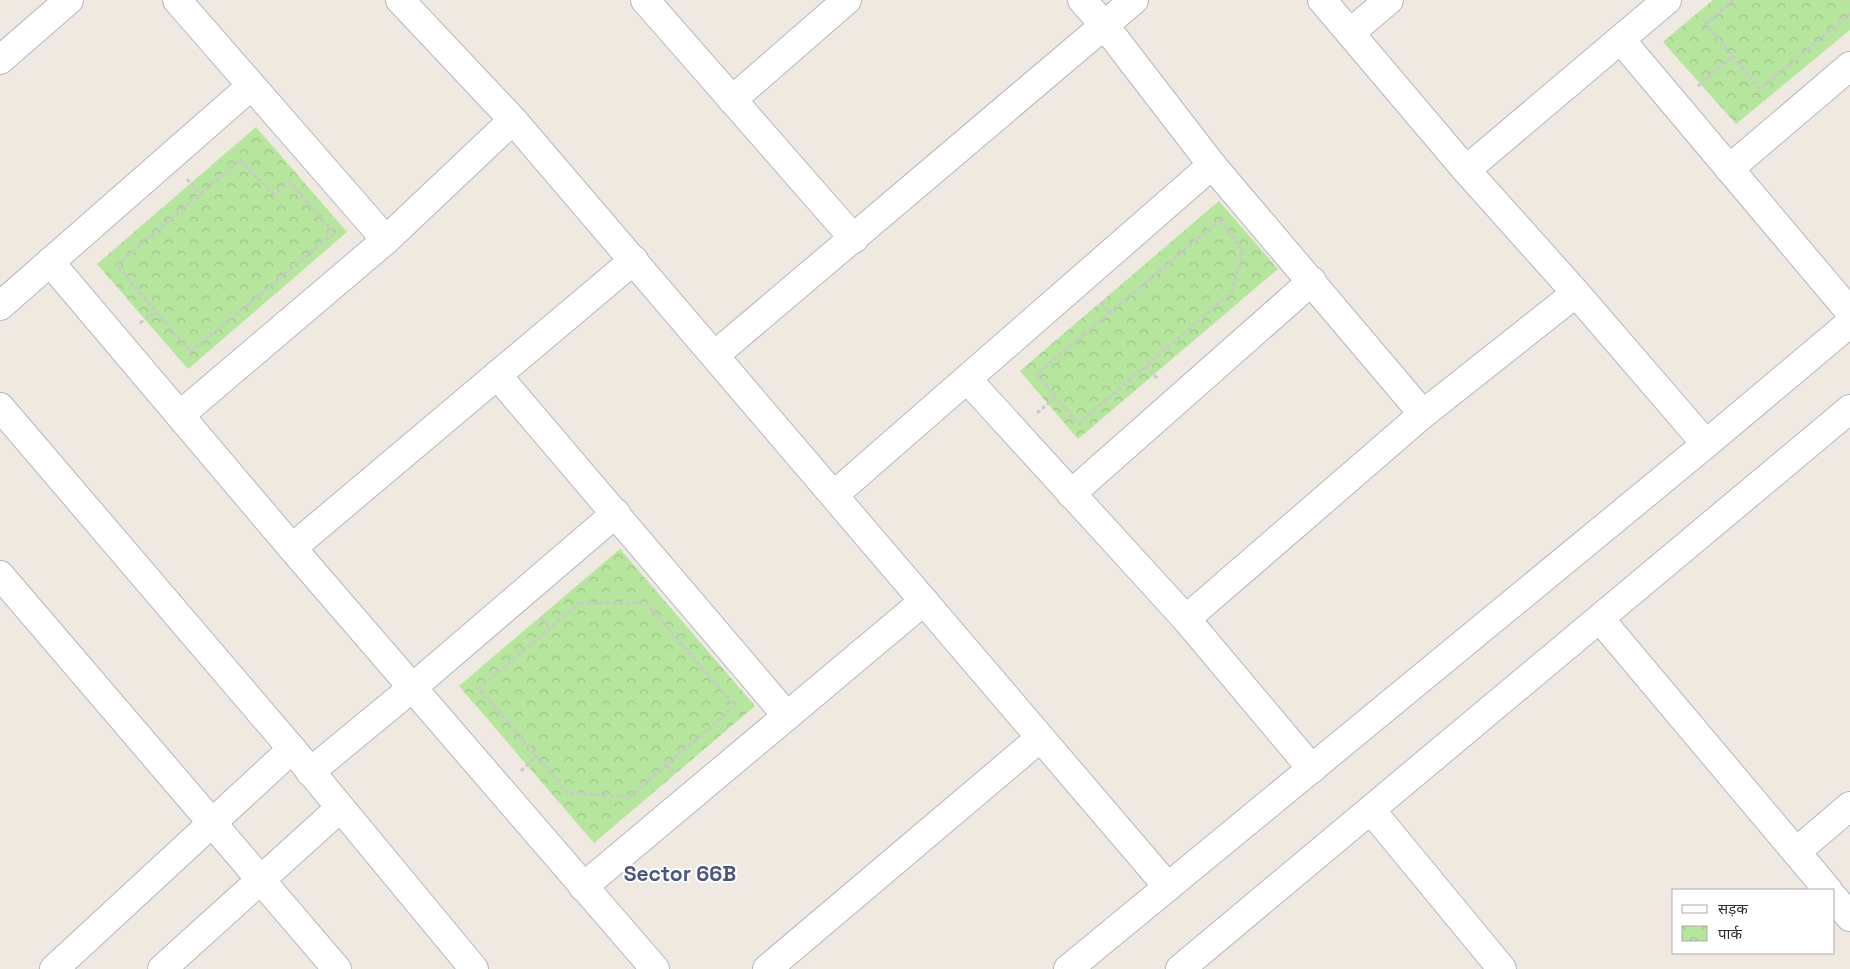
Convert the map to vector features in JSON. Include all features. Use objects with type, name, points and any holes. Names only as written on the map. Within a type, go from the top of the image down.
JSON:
[{"type":"street","points":[[0,60],[69,0]]},
{"type":"street","points":[[177,0],[386,240]]},
{"type":"street","points":[[400,0],[513,120],[1168,886]]},
{"type":"street","points":[[645,0],[854,239]]},
{"type":"street","points":[[732,100],[847,0]]},
{"type":"street","points":[[1082,0],[1105,26],[1212,165],[1423,414]]},
{"type":"street","points":[[715,355],[1134,0]]},
{"type":"street","points":[[1322,0],[1466,170],[1576,293],[1706,444]]},
{"type":"street","points":[[1350,33],[1388,0]]},
{"type":"street","points":[[1466,170],[1667,0]]},
{"type":"street","points":[[1620,40],[1850,312]]},
{"type":"street","points":[[1729,169],[1850,66]]},
{"type":"street","points":[[0,306],[251,86]]},
{"type":"street","points":[[180,415],[386,240],[513,120]]},
{"type":"street","points":[[834,495],[1212,165]]},
{"type":"street","points":[[292,548],[634,260]]},
{"type":"street","points":[[50,262],[292,548],[655,969]]},
{"type":"street","points":[[1070,494],[1312,281]]},
{"type":"street","points":[[1186,619],[1423,414],[1576,293]]},
{"type":"street","points":[[1068,969],[1706,444],[1850,323]]},
{"type":"street","points":[[496,375],[787,716]]},
{"type":"street","points":[[967,379],[1186,619],[1312,768]]},
{"type":"street","points":[[0,407],[292,749],[339,809],[474,969]]},
{"type":"street","points":[[1180,969],[1850,409]]},
{"type":"street","points":[[310,772],[412,688],[616,514]]},
{"type":"street","points":[[0,575],[337,969]]},
{"type":"street","points":[[583,886],[924,601]]},
{"type":"street","points":[[1600,619],[1827,889]]},
{"type":"street","points":[[767,969],[1040,738]]},
{"type":"street","points":[[54,969],[292,749]]},
{"type":"street","points":[[1796,852],[1850,806]]},
{"type":"street","points":[[162,969],[261,882],[339,809]]},
{"type":"street","points":[[1371,810],[1502,969]]},
{"type":"street","points":[[1835,899],[1850,917]]},
{"type":"path","points":[[1733,0],[1706,24],[1760,89],[1850,14]]},
{"type":"path","points":[[1676,105],[1733,56]]},
{"type":"path","points":[[240,160],[273,194],[290,182],[334,233],[190,352],[117,266],[240,160]]},
{"type":"path","points":[[1220,220],[1243,251],[1232,292],[1078,424],[1037,374],[1220,220]]},
{"type":"path","points":[[580,603],[646,603],[735,706],[629,797],[568,793],[479,688],[580,603]]},
{"type":"green space","points":[[1713,0],[1850,0],[1850,30],[1736,124],[1663,42]]},
{"type":"green space","points":[[256,127],[347,232],[188,369],[97,264]]},
{"type":"green space","points":[[1219,201],[1278,269],[1078,439],[1020,371]]},
{"type":"green space","points":[[620,549],[755,706],[594,843],[459,686]]},
{"type":"district","name":"Sector 66B","points":[[680,874]]}]
